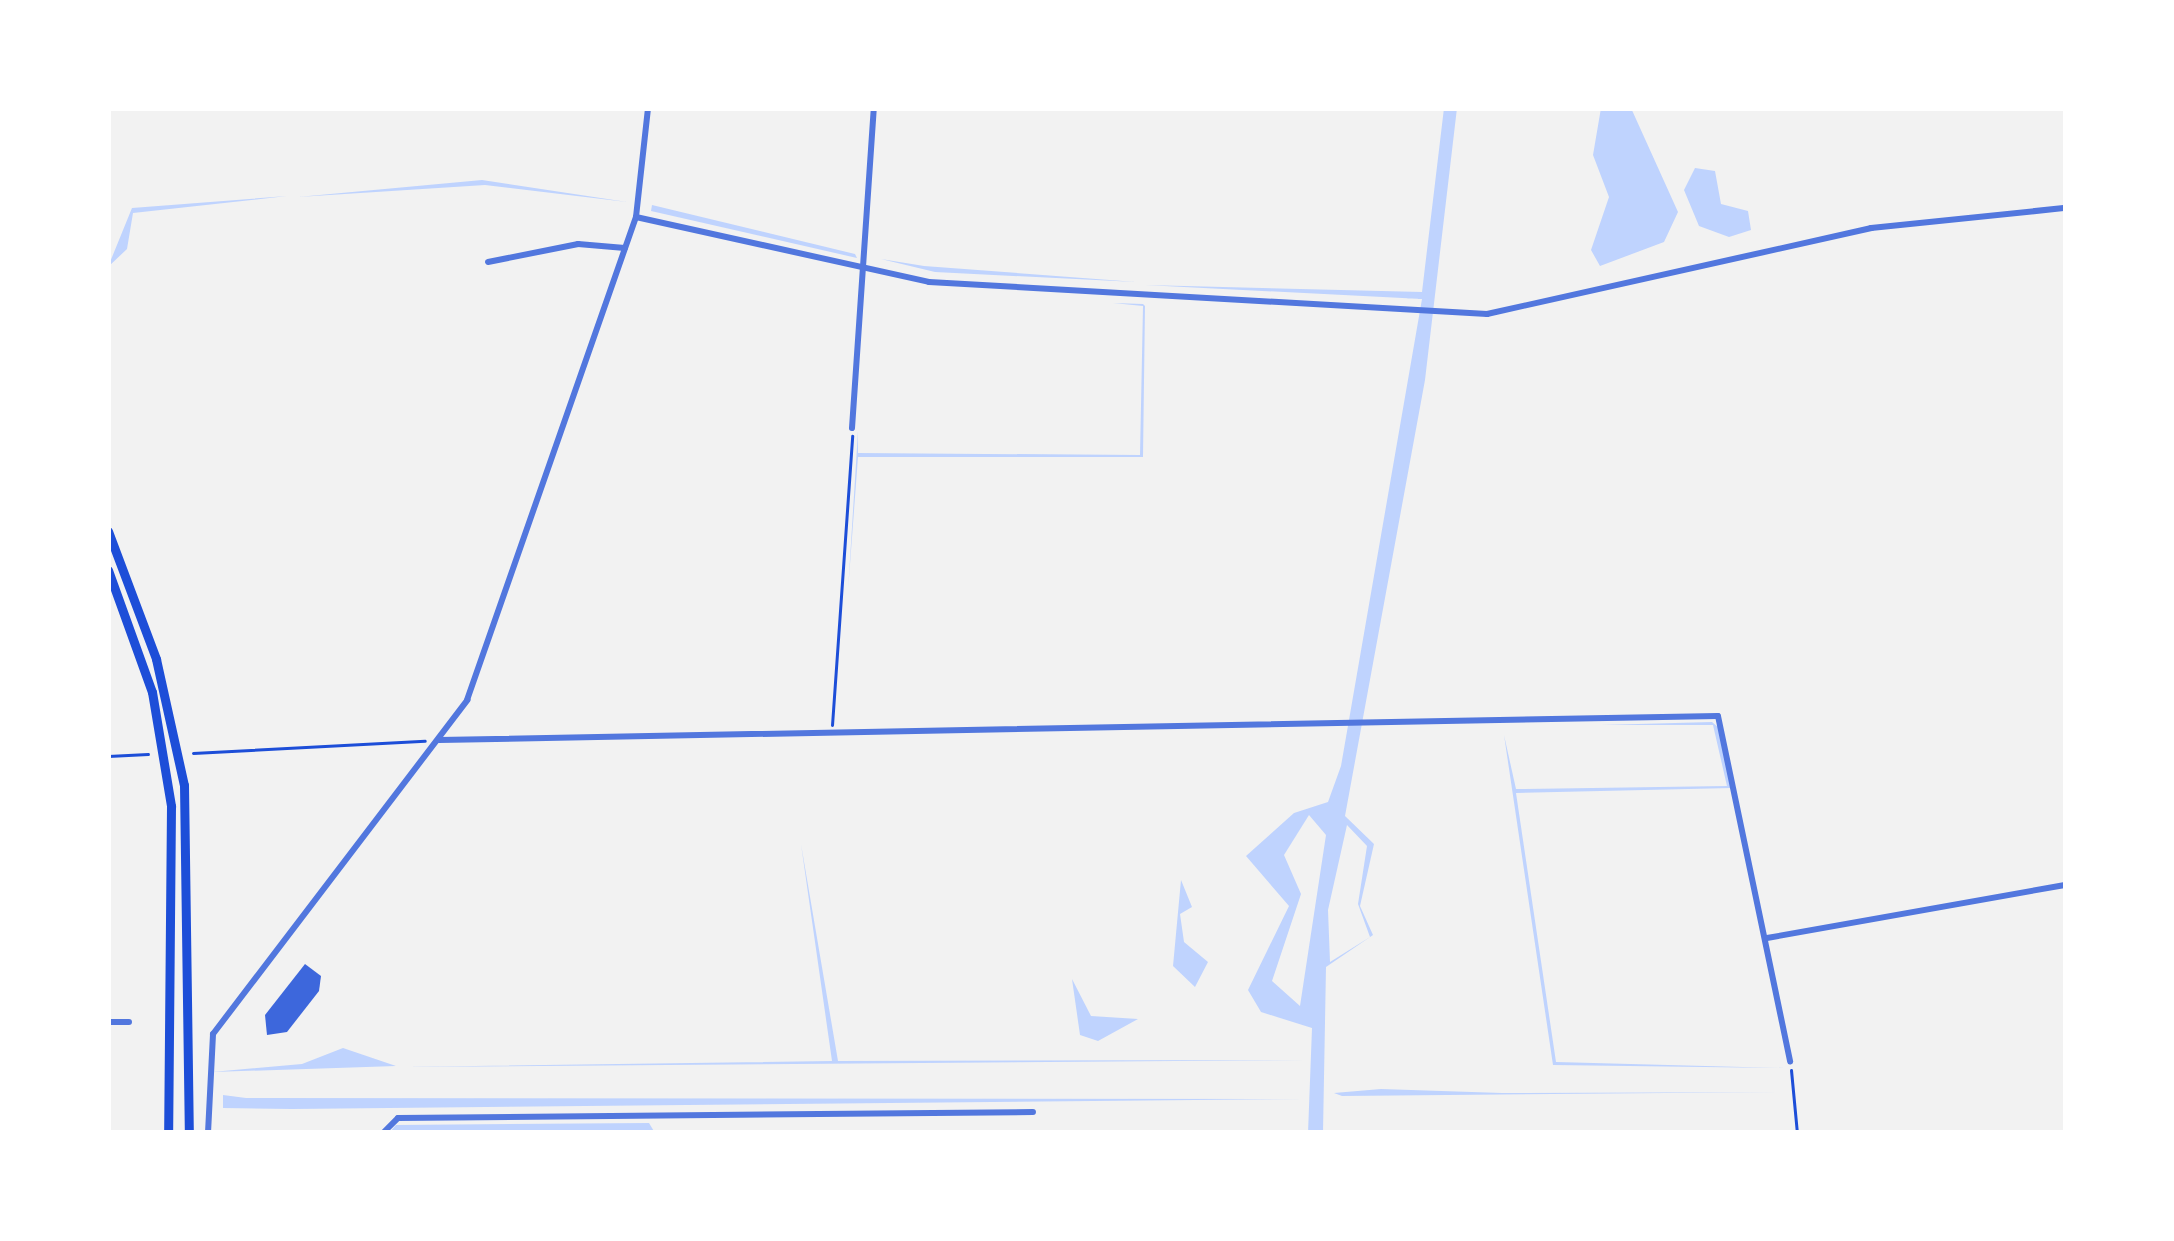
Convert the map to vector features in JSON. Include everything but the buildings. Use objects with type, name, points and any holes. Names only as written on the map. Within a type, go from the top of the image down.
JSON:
[{"type":"main road","points":[[108,531],[156,659],[184,785],[188,1133]]},
{"type":"main road","points":[[108,570],[152,692],[171,806],[168,1133]]},
{"type":"street","points":[[208,1133],[213,1034],[466,700],[636,217],[648,108]]},
{"type":"street","points":[[853,428],[874,108]]},
{"type":"street","points":[[636,217],[863,271],[1436,314],[1520,309],[1870,228],[2066,208]]},
{"type":"street","points":[[488,262],[578,244],[625,248]]},
{"type":"street","points":[[439,740],[831,728],[1718,716],[1790,1062]]},
{"type":"street","points":[[1767,938],[2066,885]]},
{"type":"street","points":[[108,1022],[128,1022]]},
{"type":"street","points":[[383,1133],[398,1118],[1034,1112]]},
{"type":"path","points":[[831,728],[853,428]]},
{"type":"path","points":[[193,753],[439,740]]},
{"type":"path","points":[[108,756],[148,754]]},
{"type":"path","points":[[1790,1062],[1797,1133]]},
{"type":"water","points":[[1444,108],[1457,108],[1425,380],[1345,816],[1374,844],[1360,906],[1373,935],[1326,967],[1323,1133],[1308,1133],[1312,1028],[1261,1012],[1248,990],[1289,906],[1246,856],[1294,813],[1328,802],[1341,766],[1422,299],[1145,285],[1422,292]],"holes":[[[1309,815],[1326,835],[1300,1006],[1272,981],[1301,894],[1284,855]],[[1347,825],[1367,846],[1358,904],[1370,937],[1330,962],[1328,910]]]},
{"type":"water","points":[[1601,108],[1631,108],[1678,212],[1664,242],[1600,266],[1591,250],[1609,197],[1593,155]]},
{"type":"water","points":[[1695,168],[1715,171],[1721,204],[1748,211],[1751,230],[1729,237],[1699,226],[1684,190]]},
{"type":"water","points":[[482,180],[627,202],[485,185],[298,197]]},
{"type":"water","points":[[287,196],[133,213],[127,249],[108,267],[132,208]]},
{"type":"water","points":[[652,205],[855,254],[857,258],[651,211]]},
{"type":"water","points":[[881,259],[924,266],[1136,282],[935,272]]},
{"type":"water","points":[[1113,303],[1145,306],[1143,457],[858,457],[848,591],[858,431],[858,453],[1140,455],[1143,306]]},
{"type":"water","points":[[1712,722],[1719,728],[1732,788],[1516,793],[1556,1062],[1784,1068],[1553,1065],[1504,735],[1516,789],[1727,786],[1713,725],[1601,725]]},
{"type":"water","points":[[801,844],[838,1061],[1306,1060],[404,1067],[832,1061]]},
{"type":"water","points":[[1181,880],[1192,907],[1180,914],[1184,942],[1208,962],[1195,987],[1173,966]]},
{"type":"water","points":[[1072,979],[1091,1016],[1138,1019],[1098,1041],[1080,1035]]},
{"type":"water","points":[[343,1048],[396,1066],[212,1072],[302,1064]]},
{"type":"water","points":[[1381,1089],[1782,1092],[1342,1096],[1334,1093]]},
{"type":"water","points":[[223,1095],[1303,1099],[292,1109],[223,1108]]},
{"type":"water","points":[[649,1123],[655,1133],[389,1133],[396,1125]]}]
